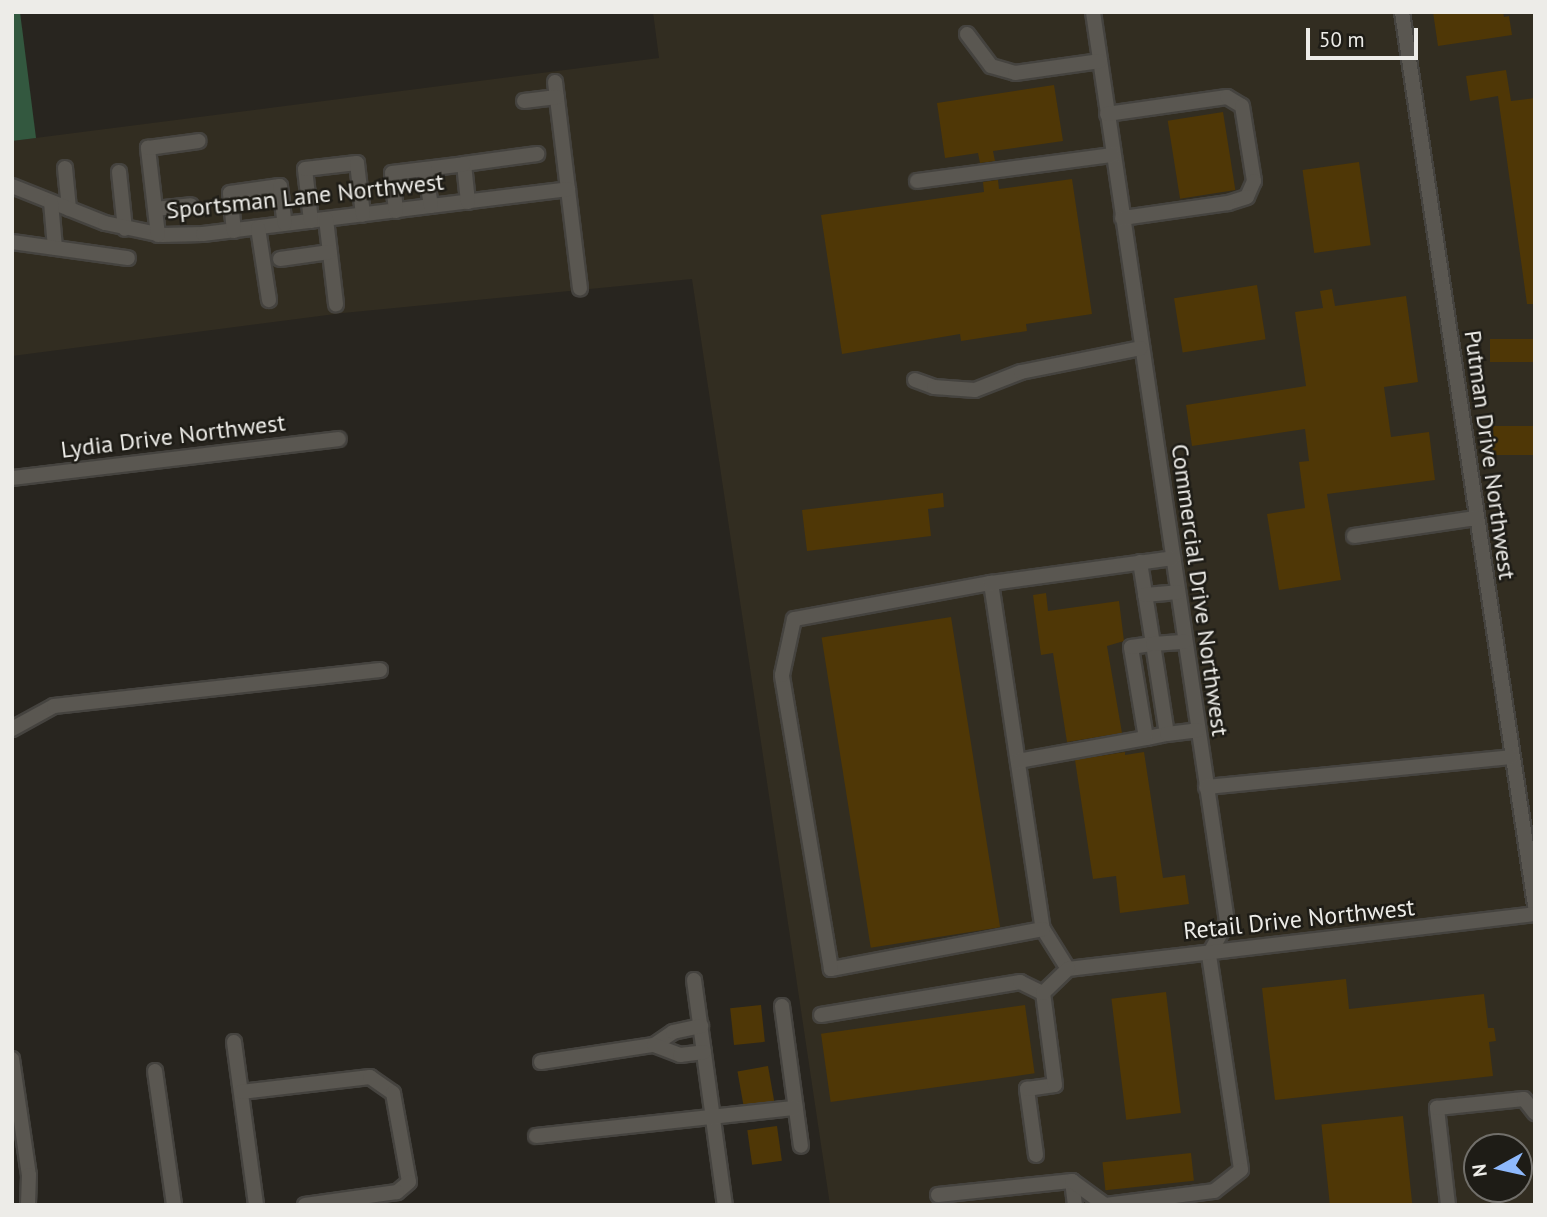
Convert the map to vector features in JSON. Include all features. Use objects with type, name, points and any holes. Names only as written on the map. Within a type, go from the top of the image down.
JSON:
[{"type":"street","name":"Commercial Drive Northwest","points":[[1093,12],[1227,922],[1209,955]]},
{"type":"street","name":"Putman Drive Northwest","points":[[1402,12],[1535,905]]},
{"type":"street","points":[[968,34],[990,65],[1015,73],[1100,61]]},
{"type":"street","points":[[555,82],[580,288]]},
{"type":"street","points":[[524,102],[557,97]]},
{"type":"street","points":[[1107,114],[1227,97],[1242,106],[1254,181],[1247,197],[1228,203],[1122,218]]},
{"type":"street","points":[[158,235],[148,148],[199,141]]},
{"type":"street","points":[[396,211],[392,173],[537,154]]},
{"type":"street","points":[[917,181],[1113,155]]},
{"type":"street","points":[[336,304],[330,252],[318,220],[305,169],[357,163],[363,215]]},
{"type":"street","points":[[464,164],[468,202]]},
{"type":"street","points":[[65,168],[69,209]]},
{"type":"street","points":[[425,169],[431,206]]},
{"type":"street","points":[[120,172],[125,229]]},
{"type":"street","name":"Sportsman Lane Northwest","points":[[12,186],[125,229],[158,235],[258,228],[568,189]]},
{"type":"street","points":[[234,230],[230,193],[280,186],[285,224]]},
{"type":"street","points":[[51,202],[55,247]]},
{"type":"street","points":[[155,209],[191,205]]},
{"type":"street","points":[[258,228],[269,300]]},
{"type":"street","points":[[12,242],[128,258]]},
{"type":"street","points":[[280,259],[330,252]]},
{"type":"street","points":[[915,380],[934,387],[975,390],[1021,372],[1141,348]]},
{"type":"street","name":"Lydia Drive Northwest","points":[[12,478],[339,439]]},
{"type":"street","points":[[1354,536],[1476,517]]},
{"type":"street","points":[[1043,929],[831,969],[782,675],[794,619],[991,583],[1172,558]]},
{"type":"street","points":[[1140,562],[1167,734]]},
{"type":"street","points":[[991,583],[1043,929],[1068,969],[1043,993]]},
{"type":"street","points":[[1145,596],[1178,592]]},
{"type":"street","points":[[1146,738],[1131,647],[1185,642]]},
{"type":"street","points":[[12,729],[54,706],[380,670]]},
{"type":"street","points":[[1018,761],[1198,730]]},
{"type":"street","points":[[1206,787],[1512,757]]},
{"type":"street","name":"Retail Drive Northwest","points":[[1068,969],[1209,955],[1535,914]]},
{"type":"street","points":[[938,1195],[1072,1181],[1105,1205],[1214,1191],[1241,1170],[1209,955]]},
{"type":"street","points":[[694,980],[726,1205]]},
{"type":"street","points":[[821,1015],[1020,982],[1043,993]]},
{"type":"street","points":[[1035,1154],[1027,1089],[1055,1085],[1043,993]]},
{"type":"street","points":[[782,1006],[802,1146]]},
{"type":"street","points":[[541,1062],[654,1045],[673,1032],[701,1026]]},
{"type":"street","points":[[234,1042],[256,1205]]},
{"type":"street","points":[[654,1045],[680,1055],[704,1052]]},
{"type":"street","points":[[12,1059],[29,1175],[28,1205]]},
{"type":"street","points":[[155,1072],[174,1205]]},
{"type":"street","points":[[241,1091],[370,1077],[393,1093],[409,1182],[397,1192],[305,1205]]},
{"type":"street","points":[[1448,1205],[1437,1108],[1524,1099],[1535,1113]]},
{"type":"street","points":[[536,1136],[795,1108]]},
{"type":"street","points":[[1072,1181],[1075,1205]]},
{"type":"shaded area","points":[[653,12],[1535,12],[1535,1205],[830,1205],[692,279],[343,313],[12,356],[12,141],[659,58]]},
{"type":"green space","points":[[12,12],[20,12],[36,138],[12,141]]},
{"type":"building","points":[[1433,12],[1503,12],[1504,17],[1509,16],[1512,35],[1438,46]]},
{"type":"building","points":[[1506,70],[1511,101],[1535,98],[1535,304],[1527,304],[1498,96],[1470,101],[1466,76]]},
{"type":"building","points":[[1054,85],[1063,141],[993,151],[995,161],[980,163],[978,153],[945,158],[937,103]]},
{"type":"building","points":[[1223,112],[1235,190],[1180,199],[1168,121]]},
{"type":"building","points":[[1359,162],[1371,245],[1314,253],[1303,170]]},
{"type":"building","points":[[1072,179],[1092,314],[1026,324],[1027,331],[961,341],[960,334],[842,354],[821,215],[984,192],[983,182],[998,180],[999,189]]},
{"type":"building","points":[[1257,285],[1266,339],[1183,352],[1174,298]]},
{"type":"building","points":[[1332,289],[1335,306],[1406,296],[1418,382],[1384,387],[1391,437],[1429,432],[1435,480],[1327,494],[1341,580],[1279,590],[1267,514],[1305,508],[1299,462],[1309,461],[1305,429],[1192,446],[1186,405],[1306,386],[1295,312],[1323,308],[1320,291]]},
{"type":"building","points":[[1490,339],[1535,339],[1535,362],[1490,362]]},
{"type":"building","points":[[1493,426],[1535,426],[1535,455],[1493,455]]},
{"type":"building","points":[[943,493],[944,507],[928,509],[931,536],[807,551],[802,510]]},
{"type":"building","points":[[1046,593],[1048,611],[1119,601],[1124,641],[1107,646],[1122,733],[1067,742],[1053,653],[1041,655],[1033,595]]},
{"type":"building","points":[[951,617],[1000,927],[871,948],[822,637]]},
{"type":"building","points":[[1125,752],[1125,755],[1144,752],[1163,878],[1185,875],[1189,904],[1120,913],[1116,876],[1093,879],[1075,760]]},
{"type":"building","points":[[1346,979],[1349,1009],[1484,994],[1488,1028],[1494,1028],[1496,1041],[1489,1042],[1493,1076],[1275,1100],[1262,988]]},
{"type":"building","points":[[1166,992],[1181,1113],[1126,1120],[1111,999]]},
{"type":"building","points":[[761,1005],[765,1042],[734,1045],[730,1008]]},
{"type":"building","points":[[1025,1005],[1035,1073],[831,1102],[821,1034]]},
{"type":"building","points":[[768,1066],[774,1101],[744,1107],[737,1071]]},
{"type":"building","points":[[1403,1116],[1412,1205],[1330,1205],[1321,1125]]},
{"type":"building","points":[[777,1126],[782,1161],[752,1165],[747,1130]]},
{"type":"building","points":[[1191,1153],[1194,1181],[1105,1190],[1102,1162]]}]
